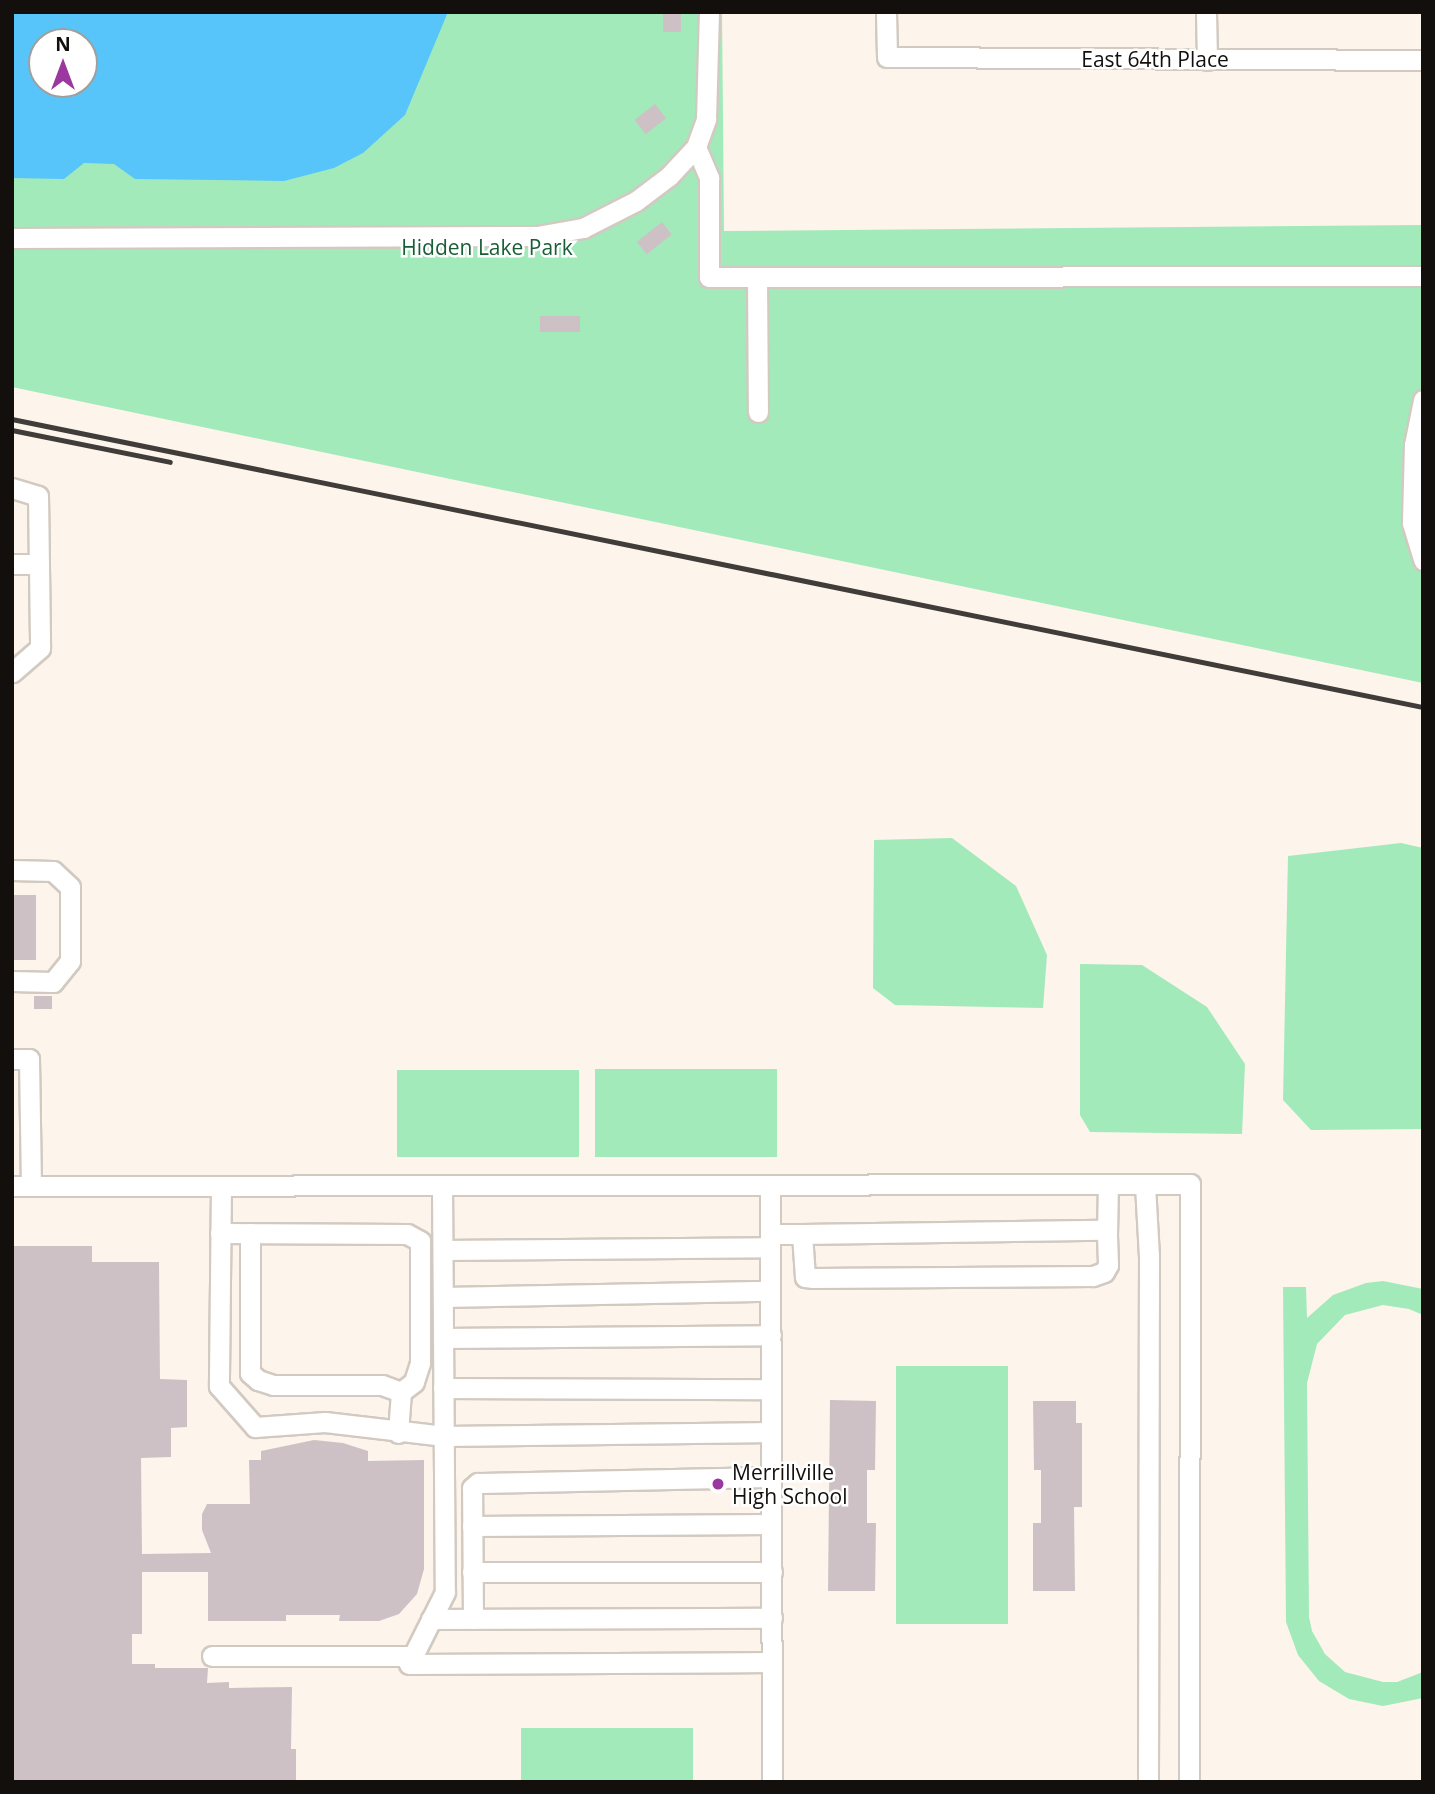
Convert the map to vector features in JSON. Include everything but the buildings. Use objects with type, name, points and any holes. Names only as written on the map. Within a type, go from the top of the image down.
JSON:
[{"type":"street","points":[[12,238],[537,236],[583,228],[636,201],[669,176],[696,147],[706,119],[709,12]]},
{"type":"street","name":"East 64th Place","points":[[886,12],[887,57],[1423,60]]},
{"type":"street","points":[[1206,12],[1207,60]]},
{"type":"street","points":[[696,147],[709,178],[709,276],[1423,276]]},
{"type":"street","points":[[757,276],[758,412]]},
{"type":"street","points":[[1423,400],[1414,446],[1418,488],[1412,523],[1423,560]]},
{"type":"street","points":[[12,488],[37,496],[40,648],[12,672]]},
{"type":"street","points":[[12,564],[38,564]]},
{"type":"street","points":[[12,870],[53,872],[70,887],[70,961],[53,982],[12,981]]},
{"type":"street","points":[[12,1059],[29,1059],[21,1186],[1190,1184],[1189,1782]]},
{"type":"street","points":[[770,1185],[772,1782]]},
{"type":"street","points":[[802,1234],[805,1277],[1093,1276],[1104,1272],[1108,1265],[1108,1185]]},
{"type":"street","points":[[1145,1185],[1149,1256],[1148,1782]]},
{"type":"street","points":[[221,1186],[219,1386],[255,1427],[325,1422],[398,1433],[444,1436],[771,1432]]},
{"type":"street","points":[[442,1186],[445,1592],[409,1664],[772,1662]]},
{"type":"street","points":[[220,1233],[416,1236],[443,1242],[770,1240],[802,1234],[1102,1230],[1107,1235]]},
{"type":"street","points":[[250,1233],[250,1373],[258,1380],[273,1385],[382,1385],[401,1392]]},
{"type":"street","points":[[398,1433],[401,1392],[414,1382],[420,1363],[420,1241],[416,1236]]},
{"type":"street","points":[[443,1297],[770,1291]]},
{"type":"street","points":[[443,1339],[771,1335]]},
{"type":"street","points":[[443,1388],[771,1389]]},
{"type":"street","points":[[473,1619],[472,1488],[478,1483],[771,1477]]},
{"type":"street","points":[[472,1526],[771,1524]]},
{"type":"street","points":[[472,1572],[772,1572]]},
{"type":"street","points":[[431,1619],[772,1618]]},
{"type":"street","points":[[212,1656],[413,1656]]},
{"type":"green space","name":"Hidden Lake Park","points":[[12,12],[722,12],[724,231],[1423,225],[1423,683],[12,387]]},
{"type":"green space","points":[[952,838],[1016,886],[1047,955],[1043,1008],[895,1005],[873,988],[874,840]]},
{"type":"green space","points":[[1401,843],[1423,848],[1423,1129],[1311,1130],[1283,1100],[1288,856]]},
{"type":"green space","points":[[1080,964],[1142,965],[1207,1007],[1245,1064],[1242,1134],[1090,1132],[1080,1115]]},
{"type":"green space","points":[[595,1069],[777,1069],[777,1157],[595,1157]]},
{"type":"green space","points":[[397,1070],[579,1070],[579,1157],[397,1157]]},
{"type":"green space","points":[[1383,1281],[1423,1289],[1423,1315],[1409,1309],[1383,1305],[1345,1315],[1317,1344],[1307,1383],[1309,1617],[1312,1631],[1325,1654],[1345,1672],[1383,1682],[1397,1682],[1423,1672],[1423,1698],[1383,1706],[1349,1699],[1319,1681],[1298,1655],[1286,1622],[1283,1287],[1306,1287],[1307,1318],[1333,1295],[1366,1283]]},
{"type":"green space","points":[[896,1366],[1008,1366],[1008,1624],[896,1624]]},
{"type":"green space","points":[[521,1728],[693,1728],[693,1782],[521,1782]]},
{"type":"water","points":[[12,12],[448,12],[405,115],[363,153],[334,168],[284,181],[135,179],[114,164],[84,163],[64,179],[12,178]]},
{"type":"railway","points":[[12,419],[1423,707]]},
{"type":"railway","points":[[12,430],[170,462]]},
{"type":"place","name":"Merrillville High School","points":[[718,1484]]}]
